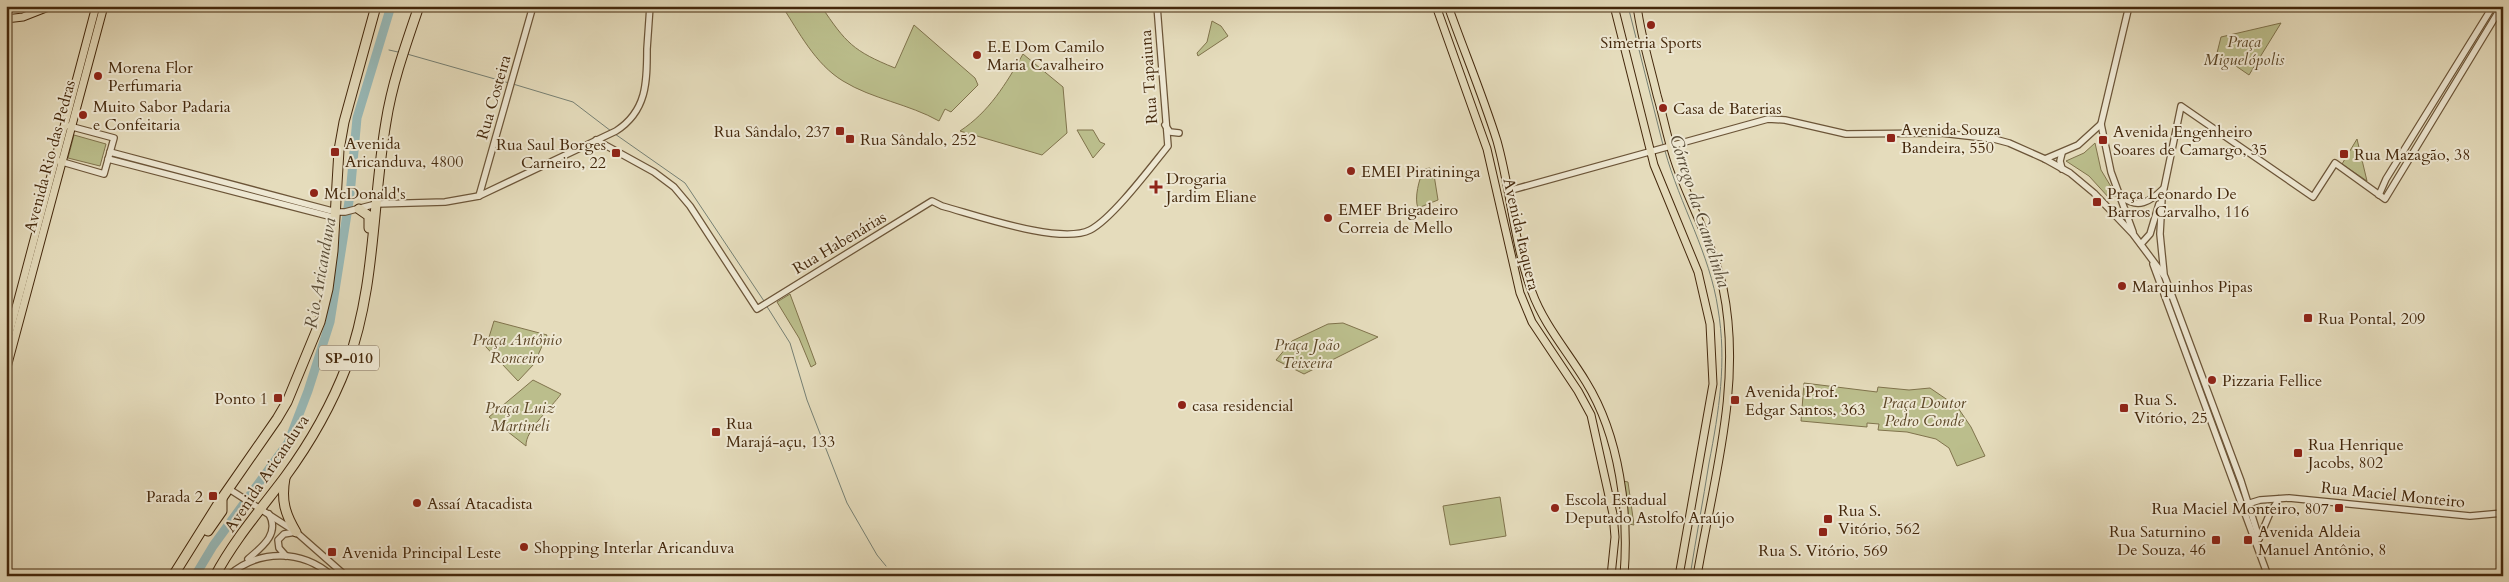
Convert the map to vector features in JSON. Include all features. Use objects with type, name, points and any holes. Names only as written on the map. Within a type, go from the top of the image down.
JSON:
[{"type":"highway","name":"Avenida Aricanduva","points":[[172,576],[287,402],[320,322],[328,289],[339,214],[339,150],[344,122],[376,6]]},
{"type":"highway","name":"Avenida Aricanduva","points":[[215,576],[308,444],[330,404],[347,365],[363,313],[371,266],[368,209],[400,63],[420,6]]},
{"type":"highway","points":[[368,209],[368,253],[371,266]]},
{"type":"highway","points":[[286,476],[282,498],[284,509],[296,532]]},
{"type":"highway","points":[[179,576],[222,511],[222,498]]},
{"type":"main road","points":[[6,19],[23,18],[51,6]]},
{"type":"main road","name":"Avenida Itaquera","points":[[1436,6],[1487,149],[1520,293],[1538,332],[1586,404],[1595,430],[1613,514],[1615,537],[1611,576]]},
{"type":"main road","name":"Avenida Itaquera","points":[[1448,6],[1497,141],[1521,254],[1538,306],[1587,382],[1598,403],[1610,436],[1626,519],[1624,576]]},
{"type":"main road","points":[[1614,6],[1651,151],[1665,196],[1698,272],[1708,309],[1712,341],[1712,384],[1679,576]]},
{"type":"main road","points":[[1637,6],[1644,48],[1668,146],[1719,274],[1725,301],[1731,351],[1728,400],[1697,576]]},
{"type":"main road","name":"Avenida Rio das Pedras","points":[[6,372],[68,126],[101,8]]},
{"type":"main road","points":[[1487,149],[1493,159],[1501,186],[1504,190],[1508,191]]},
{"type":"main road","name":"Avenida Rio das Pedras","points":[[6,345],[59,161]]},
{"type":"street","name":"Rua Costeira","points":[[479,196],[533,6]]},
{"type":"street","points":[[108,158],[339,214],[368,209],[445,202],[479,196],[619,129],[635,114],[645,95],[650,6]]},
{"type":"street","name":"Rua Tapaiuna","points":[[932,201],[942,206],[1053,234],[1075,235],[1092,229],[1108,216],[1168,146],[1157,6]]},
{"type":"street","points":[[2129,6],[2101,124],[2107,158],[2133,234]]},
{"type":"street","points":[[2379,195],[2386,179],[2493,6]]},
{"type":"street","points":[[2268,576],[2258,540],[2257,527],[2164,276],[2160,234],[2162,198],[2181,106],[2313,197],[2334,163],[2385,198],[2502,6]]},
{"type":"street","points":[[2465,53],[2466,58],[2470,58]]},
{"type":"street","points":[[2458,63],[2462,63],[2464,67]]},
{"type":"street","points":[[1508,191],[1768,119],[1778,119],[1846,134],[1941,133],[1979,136],[2009,143],[2044,159],[2087,187],[2133,234],[2164,276]]},
{"type":"street","points":[[2044,159],[2078,145],[2101,124]]},
{"type":"street","points":[[1165,125],[1170,132],[1179,132]]},
{"type":"street","points":[[59,161],[104,174],[114,138],[68,126]]},
{"type":"street","name":"Rua Habenárias","points":[[596,140],[654,172],[674,187],[690,206],[758,308],[932,201]]},
{"type":"street","points":[[110,152],[339,214]]},
{"type":"street","points":[[2062,153],[2060,160],[2062,169]]},
{"type":"street","points":[[2120,196],[2132,204],[2143,204],[2155,198],[2163,190]]},
{"type":"street","points":[[2141,244],[2150,234],[2162,198]]},
{"type":"street","points":[[2114,213],[2122,214],[2125,209]]},
{"type":"street","points":[[2151,259],[2251,530],[2258,540]]},
{"type":"street","points":[[229,488],[296,532],[346,576]]},
{"type":"street","name":"Rua Maciel Monteiro","points":[[2242,506],[2260,500],[2302,498],[2470,516],[2503,513]]},
{"type":"street","points":[[2251,530],[2257,527],[2269,515],[2280,499]]},
{"type":"street","points":[[2258,540],[2269,515],[2266,504],[2260,500]]},
{"type":"street","points":[[228,576],[262,547],[273,532],[274,524],[261,509]]},
{"type":"street","points":[[286,556],[279,548],[278,540],[284,534],[296,532]]},
{"type":"street","points":[[243,564],[265,556],[286,556],[317,564],[332,576]]},
{"type":"green space","points":[[782,6],[821,6],[837,29],[860,51],[895,68],[914,25],[975,78],[978,85],[951,112],[945,109],[939,121],[866,92],[843,81],[824,66],[808,47]]},
{"type":"green space","points":[[1212,21],[1221,26],[1228,36],[1198,56],[1197,53],[1207,42]]},
{"type":"green space","name":"Praça Miguelópolis","points":[[2281,23],[2249,75],[2217,53],[2221,37]]},
{"type":"green space","points":[[1023,54],[1063,87],[1067,133],[1042,155],[960,131],[980,115],[996,97]]},
{"type":"green space","points":[[1077,130],[1093,130],[1100,142],[1105,144],[1093,158]]},
{"type":"green space","points":[[74,135],[106,144],[100,166],[68,158]]},
{"type":"green space","points":[[2357,139],[2367,181],[2342,164]]},
{"type":"green space","points":[[2095,143],[2101,170],[2116,195],[2110,199],[2089,176],[2066,161],[2084,153]]},
{"type":"green space","points":[[1430,168],[1434,175],[1438,200],[1418,208],[1417,194],[1420,178],[1424,169]]},
{"type":"green space","points":[[790,294],[816,364],[811,367],[799,338],[777,302]]},
{"type":"green space","name":"Praça Antônio Ronceiro","points":[[494,321],[547,335],[534,364],[518,381],[486,347]]},
{"type":"green space","name":"Praça João Teixeira","points":[[1343,323],[1378,337],[1304,374],[1276,360],[1292,341],[1328,324]]},
{"type":"green space","name":"Praça Luiz Martineli","points":[[533,380],[561,394],[534,426],[526,446],[489,417]]},
{"type":"green space","name":"Praça Doutor Pedro Conde","points":[[1804,383],[1877,392],[1878,387],[1909,390],[1930,388],[1952,403],[1954,402],[1971,427],[1985,456],[1957,466],[1949,448],[1936,439],[1907,432],[1878,430],[1879,424],[1867,423],[1867,427],[1801,421]]},
{"type":"green space","points":[[1623,481],[1628,482],[1634,525],[1629,524]]},
{"type":"green space","points":[[1500,497],[1506,536],[1450,545],[1443,506]]},
{"type":"waterway","name":"Rio Aricanduva","points":[[195,576],[213,546],[288,443],[308,391],[330,322],[350,195],[357,118],[391,6]]},
{"type":"waterway","name":"Córrego da Gamelinha","points":[[1628,6],[1663,145]]},
{"type":"waterway","points":[[389,50],[398,52]]},
{"type":"waterway","points":[[407,54],[509,83]]},
{"type":"waterway","points":[[513,84],[573,102],[611,131]]},
{"type":"waterway","points":[[615,134],[685,183],[764,301]]},
{"type":"waterway","name":"Córrego da Gamelinha","points":[[1665,151],[1678,191],[1702,249],[1714,289],[1721,329],[1722,367],[1719,405],[1690,576]]},
{"type":"waterway","points":[[766,305],[790,343],[807,400],[847,503],[877,555],[886,566]]},
{"type":"place","name":"Simetria Sports","points":[[1651,25]]},
{"type":"place","name":"E.E Dom Camilo Maria Cavalheiro","points":[[977,55]]},
{"type":"place","name":"Morena Flor Perfumaria","points":[[98,76]]},
{"type":"place","name":"Casa de Baterias","points":[[1663,108]]},
{"type":"place","name":"Muito Sabor Padaria e Confeitaria","points":[[83,115]]},
{"type":"place","name":"Rua Sândalo, 237","points":[[840,131]]},
{"type":"place","name":"Avenida Souza Bandeira, 550","points":[[1891,138]]},
{"type":"place","name":"Rua Sândalo, 252","points":[[850,139]]},
{"type":"place","name":"Avenida Engenheiro Soares de Camargo, 35","points":[[2103,140]]},
{"type":"place","name":"Avenida Aricanduva, 4800","points":[[335,152]]},
{"type":"place","name":"Rua Saul Borges Carneiro, 22","points":[[616,153]]},
{"type":"place","name":"Rua Mazagão, 38","points":[[2344,154]]},
{"type":"place","name":"EMEI Piratininga","points":[[1351,171]]},
{"type":"place","name":"Drogaria Jardim Eliane","points":[[1156,187]]},
{"type":"place","name":"McDonald's","points":[[314,193]]},
{"type":"place","name":"Praça Leonardo De Barros Carvalho, 116","points":[[2097,202]]},
{"type":"place","name":"EMEF Brigadeiro Correia de Mello","points":[[1328,218]]},
{"type":"place","name":"Marquinhos Pipas","points":[[2122,286]]},
{"type":"place","name":"Rua Pontal, 209","points":[[2308,318]]},
{"type":"place","name":"Pizzaria Fellice","points":[[2212,380]]},
{"type":"place","name":"Ponto 1","points":[[278,398]]},
{"type":"place","name":"Avenida Prof. Edgar Santos, 363","points":[[1735,400]]},
{"type":"place","name":"casa residencial","points":[[1182,405]]},
{"type":"place","name":"Rua S. Vitório, 25","points":[[2124,408]]},
{"type":"place","name":"Rua Marajá-açu, 133","points":[[716,432]]},
{"type":"place","name":"Rua Henrique Jacobs, 802","points":[[2298,453]]},
{"type":"place","name":"Parada 2","points":[[213,496]]},
{"type":"place","name":"Assaí Atacadista","points":[[417,503]]},
{"type":"place","name":"Escola Estadual Deputado Astolfo Araújo","points":[[1555,508]]},
{"type":"place","name":"Rua Maciel Monteiro, 807","points":[[2339,508]]},
{"type":"place","name":"Rua S. Vitório, 562","points":[[1828,519]]},
{"type":"place","name":"Rua S. Vitório, 569","points":[[1823,532]]},
{"type":"place","name":"Rua Saturnino De Souza, 46","points":[[2216,540]]},
{"type":"place","name":"Avenida Aldeia Manuel Antônio, 8","points":[[2248,540]]},
{"type":"place","name":"Shopping Interlar Aricanduva","points":[[524,547]]},
{"type":"place","name":"Avenida Principal Leste","points":[[332,552]]}]
